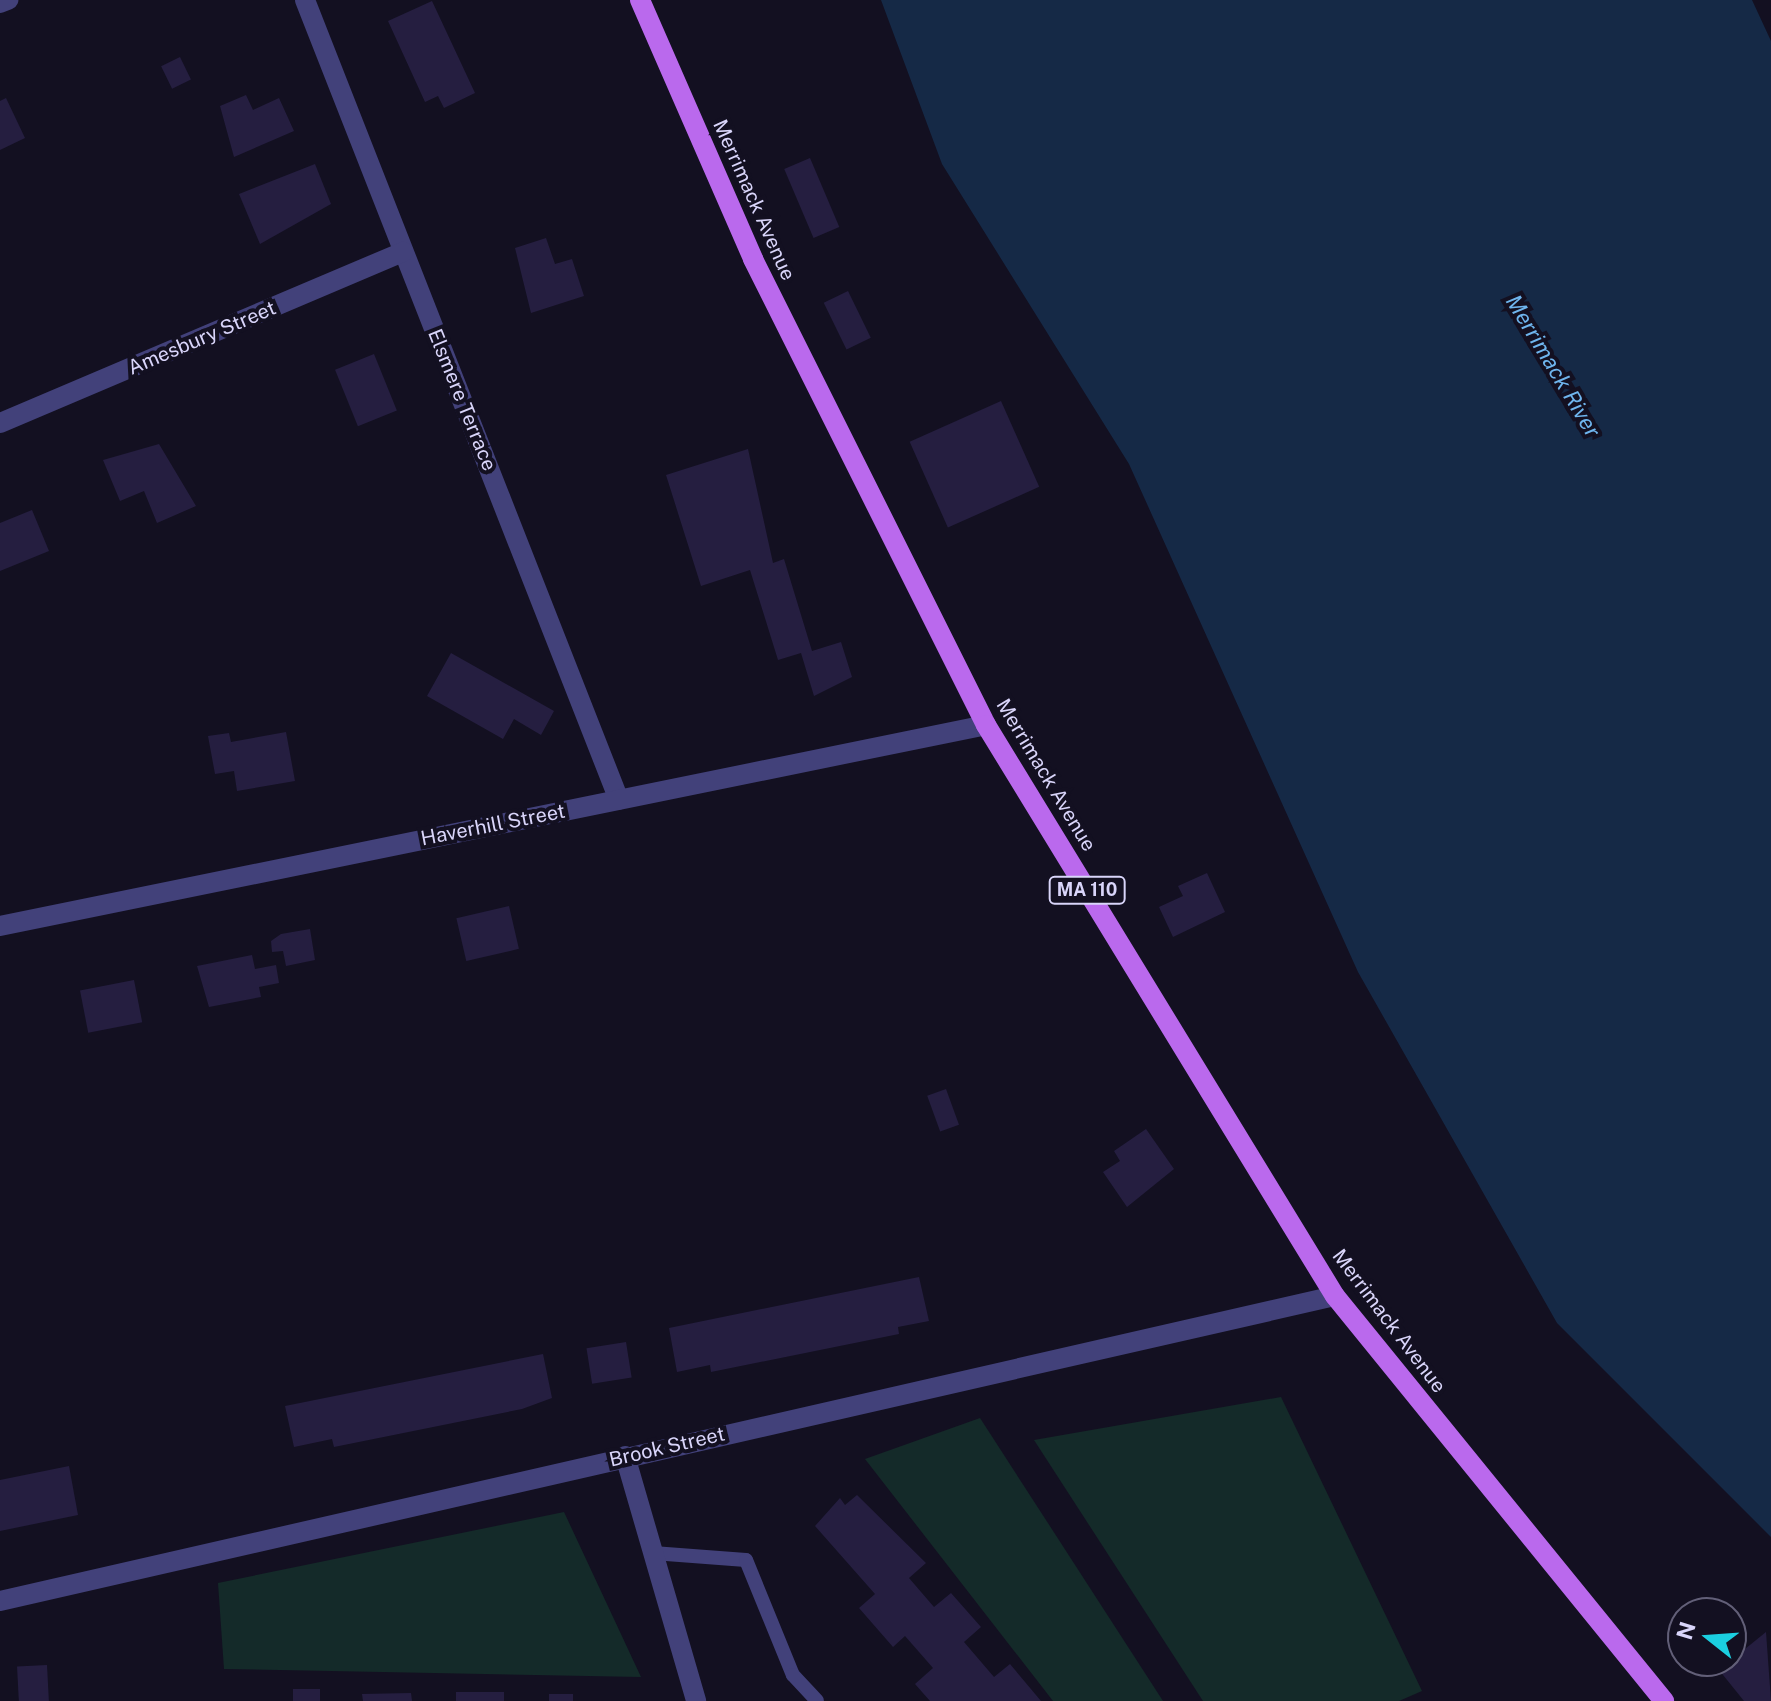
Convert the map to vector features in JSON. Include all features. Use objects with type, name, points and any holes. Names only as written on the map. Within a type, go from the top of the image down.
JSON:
[{"type":"main road","name":"Merrimack Avenue","points":[[640,0],[753,259],[986,725],[1335,1296],[1664,1701]]},
{"type":"street","points":[[0,3],[8,0]]},
{"type":"street","name":"Elsmere Terrace","points":[[305,0],[619,800]]},
{"type":"street","name":"Amesbury Street","points":[[0,423],[403,252]]},
{"type":"street","name":"Haverhill Street","points":[[0,926],[986,725]]},
{"type":"street","name":"Brook Street","points":[[0,1601],[1335,1296]]},
{"type":"street","points":[[625,1456],[696,1701]]},
{"type":"lane","points":[[653,1553],[746,1560],[793,1675],[817,1701]]},
{"type":"green space","points":[[1281,1397],[1422,1691],[1399,1701],[1203,1701],[1034,1440]]},
{"type":"green space","points":[[980,1418],[1163,1701],[1053,1701],[865,1459]]},
{"type":"green space","points":[[564,1512],[641,1677],[224,1669],[218,1583]]},
{"type":"water","name":"Merrimack River","points":[[881,0],[1752,0],[1771,41],[1771,1537],[1557,1323],[1358,972],[1129,464],[942,164]]},
{"type":"building","points":[[432,1],[475,93],[444,108],[438,96],[425,102],[388,21]]},
{"type":"building","points":[[180,57],[191,79],[172,89],[161,66]]},
{"type":"building","points":[[246,95],[253,110],[279,98],[294,131],[234,157],[220,106]]},
{"type":"building","points":[[6,98],[25,138],[0,150],[0,101]]},
{"type":"building","points":[[810,158],[839,227],[814,238],[784,169]]},
{"type":"building","points":[[315,164],[331,204],[260,244],[239,194]]},
{"type":"building","points":[[546,238],[555,264],[572,259],[584,296],[531,313],[515,248]]},
{"type":"building","points":[[848,291],[871,338],[847,350],[824,303]]},
{"type":"building","points":[[374,354],[397,411],[358,426],[335,370]]},
{"type":"building","points":[[1001,401],[1039,487],[948,528],[910,442]]},
{"type":"building","points":[[159,444],[196,506],[157,523],[144,491],[120,501],[103,460]]},
{"type":"building","points":[[748,449],[773,563],[784,559],[812,651],[841,642],[852,677],[814,696],[801,653],[778,660],[750,570],[701,586],[666,475]]},
{"type":"building","points":[[32,510],[49,551],[0,571],[0,523]]},
{"type":"building","points":[[451,653],[554,711],[541,735],[514,719],[503,739],[427,696]]},
{"type":"building","points":[[286,732],[295,781],[237,791],[234,771],[215,774],[208,736],[229,733],[231,742]]},
{"type":"building","points":[[1207,873],[1225,912],[1173,937],[1159,907],[1183,896],[1178,886]]},
{"type":"building","points":[[509,906],[519,949],[466,961],[456,918]]},
{"type":"building","points":[[310,929],[315,960],[286,966],[283,951],[272,952],[271,941],[281,934]]},
{"type":"building","points":[[252,955],[255,969],[276,965],[279,983],[259,987],[261,997],[209,1007],[197,966]]},
{"type":"building","points":[[134,980],[142,1022],[88,1033],[80,990]]},
{"type":"building","points":[[946,1089],[959,1125],[940,1132],[927,1096]]},
{"type":"building","points":[[1146,1129],[1174,1169],[1127,1207],[1103,1172],[1120,1161],[1114,1151]]},
{"type":"building","points":[[919,1277],[929,1321],[898,1327],[899,1334],[711,1372],[710,1365],[677,1372],[669,1328]]},
{"type":"building","points":[[626,1342],[632,1378],[592,1384],[586,1348]]},
{"type":"building","points":[[543,1354],[552,1398],[522,1409],[334,1447],[332,1439],[294,1447],[285,1406]]},
{"type":"building","points":[[69,1466],[78,1515],[0,1531],[0,1480]]},
{"type":"building","points":[[857,1495],[926,1563],[909,1578],[934,1607],[951,1593],[981,1627],[964,1642],[994,1677],[1010,1664],[1041,1701],[930,1701],[915,1684],[933,1668],[905,1636],[893,1647],[859,1608],[875,1594],[815,1526],[840,1498],[845,1505]]},
{"type":"building","points":[[1766,1632],[1771,1701],[1744,1701],[1725,1677],[1747,1677],[1747,1647]]},
{"type":"building","points":[[47,1665],[49,1701],[19,1701],[17,1667]]},
{"type":"building","points":[[293,1689],[320,1689],[320,1701],[293,1701]]},
{"type":"building","points":[[456,1692],[504,1692],[504,1701],[456,1701]]},
{"type":"building","points":[[411,1693],[412,1701],[363,1701],[362,1694]]},
{"type":"building","points":[[549,1694],[573,1694],[573,1701],[549,1701]]}]
